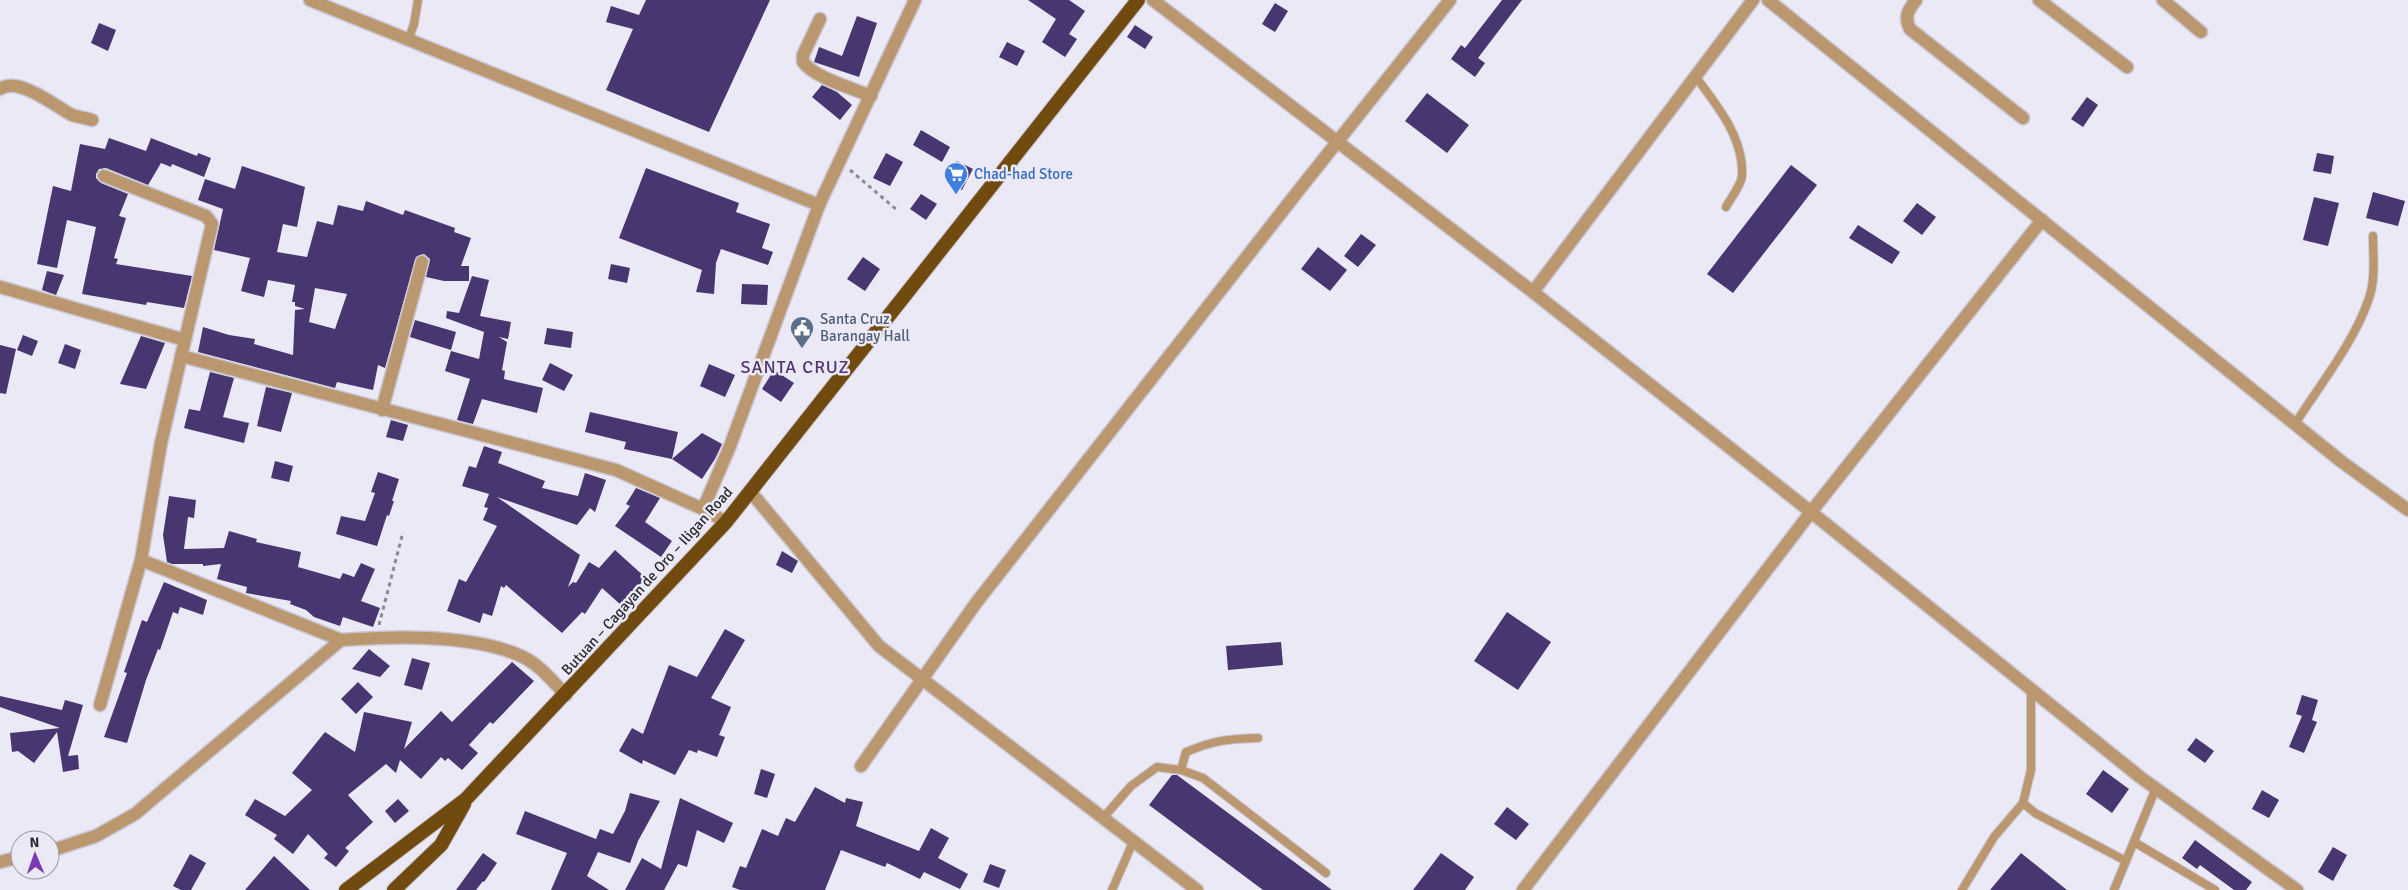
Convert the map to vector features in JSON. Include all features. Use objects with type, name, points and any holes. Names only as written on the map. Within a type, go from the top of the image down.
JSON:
[{"type":"highway","name":"Butuan – Cagayan de Oro – Iligan Road","points":[[346,890],[466,799],[566,695],[726,522],[1138,0]]},
{"type":"highway","name":"Butuan – Cagayan de Oro – Iligan Road","points":[[394,890],[441,845],[466,799]]},
{"type":"street","points":[[310,0],[819,205]]},
{"type":"street","points":[[704,510],[730,446],[819,205],[915,0]]},
{"type":"street","points":[[1153,0],[1532,292],[2156,788],[2297,890]]},
{"type":"street","points":[[861,766],[976,604],[1450,0]]},
{"type":"street","points":[[1532,292],[1752,0]]},
{"type":"street","points":[[1768,0],[2295,424],[2408,510]]},
{"type":"street","points":[[1916,0],[1906,15],[1910,29],[2023,118]]},
{"type":"street","points":[[2039,0],[2127,67]]},
{"type":"street","points":[[2163,0],[2201,32]]},
{"type":"street","points":[[820,20],[803,55],[802,62],[807,67],[827,78],[871,96]]},
{"type":"street","points":[[0,89],[12,84],[27,89],[74,116],[92,120]]},
{"type":"street","points":[[100,705],[141,560],[161,443],[212,224],[206,216],[104,176]]},
{"type":"street","points":[[1523,890],[1811,512],[2042,220]]},
{"type":"street","points":[[382,410],[422,262]]},
{"type":"street","points":[[0,287],[185,340]]},
{"type":"street","points":[[181,356],[616,470],[726,522]]},
{"type":"street","points":[[750,491],[879,646],[1197,890]]},
{"type":"street","points":[[141,560],[341,640],[376,638],[456,640],[505,650],[538,666],[566,695]]},
{"type":"street","points":[[60,848],[96,836],[135,814],[341,640]]},
{"type":"lane","points":[[408,41],[414,24],[418,0]]},
{"type":"lane","points":[[1695,76],[1722,111],[1737,143],[1742,178],[1726,207]]},
{"type":"lane","points":[[2295,424],[2354,331],[2369,300],[2373,280],[2373,236]]},
{"type":"lane","points":[[1962,890],[1994,837],[2023,803],[2031,770],[2031,689]]},
{"type":"lane","points":[[1180,770],[1186,752],[1223,739],[1258,738]]},
{"type":"lane","points":[[1103,818],[1131,786],[1157,767],[1180,770],[1203,778],[1326,873]]},
{"type":"lane","points":[[2114,890],[2156,788]]},
{"type":"lane","points":[[2023,803],[2035,813],[2126,861]]},
{"type":"lane","points":[[1112,890],[1133,842]]},
{"type":"lane","points":[[2134,842],[2215,890]]},
{"type":"path","points":[[840,162],[896,210]]},
{"type":"path","points":[[376,638],[403,532]]},
{"type":"building","points":[[646,0],[770,0],[709,132],[606,90],[633,29],[606,22],[611,6],[639,15]]},
{"type":"building","points":[[1028,0],[1069,0],[1085,11],[1069,34],[1077,39],[1065,57],[1042,42],[1056,19]]},
{"type":"building","points":[[1502,0],[1522,0],[1478,58],[1485,63],[1475,77],[1451,59],[1461,45],[1465,48]]},
{"type":"building","points":[[1275,3],[1288,11],[1275,32],[1262,24]]},
{"type":"building","points":[[857,16],[877,23],[859,77],[814,62],[819,47],[842,56]]},
{"type":"building","points":[[99,23],[116,30],[108,51],[91,43]]},
{"type":"building","points":[[1135,25],[1153,37],[1145,49],[1127,37]]},
{"type":"building","points":[[1007,42],[1025,51],[1017,66],[999,57]]},
{"type":"building","points":[[822,85],[837,92],[852,105],[840,120],[812,97]]},
{"type":"building","points":[[1427,93],[1469,125],[1447,153],[1405,121]]},
{"type":"building","points":[[2087,97],[2098,105],[2083,127],[2071,119]]},
{"type":"building","points":[[921,130],[950,147],[942,162],[913,145]]},
{"type":"building","points":[[109,138],[146,151],[151,138],[197,156],[198,153],[211,158],[204,177],[172,164],[171,167],[161,163],[148,185],[106,168],[99,169],[96,174],[96,178],[101,183],[128,194],[119,216],[126,218],[114,258],[118,259],[116,264],[192,276],[184,308],[147,302],[146,305],[82,294],[96,227],[67,220],[57,268],[37,264],[53,186],[71,191],[80,144],[105,149]]},
{"type":"building","points":[[886,153],[903,162],[890,186],[873,178]]},
{"type":"building","points":[[2317,153],[2334,156],[2331,174],[2313,171]]},
{"type":"building","points":[[957,161],[973,169],[962,190],[946,182]]},
{"type":"building","points":[[1791,165],[1817,185],[1733,293],[1707,274]]},
{"type":"building","points":[[242,166],[305,187],[297,227],[283,224],[277,252],[307,257],[317,221],[333,225],[338,205],[363,211],[366,201],[403,215],[405,210],[455,228],[454,232],[471,238],[461,266],[469,266],[469,281],[444,281],[426,277],[430,259],[424,254],[416,257],[385,368],[378,365],[373,390],[337,382],[335,388],[198,352],[203,327],[229,335],[255,339],[254,344],[293,355],[295,310],[305,309],[295,306],[295,302],[292,302],[295,285],[268,280],[264,297],[241,291],[250,258],[214,250],[223,209],[198,200],[205,179],[235,189]],"holes":[[[315,288],[347,294],[335,329],[309,322]]]},
{"type":"building","points":[[646,168],[739,203],[736,212],[770,224],[762,248],[773,252],[768,265],[721,249],[716,263],[714,294],[696,292],[702,270],[619,238]]},
{"type":"building","points":[[2373,192],[2405,201],[2398,226],[2366,218]]},
{"type":"building","points":[[921,194],[937,204],[926,220],[910,209]]},
{"type":"building","points":[[2314,197],[2339,203],[2328,246],[2303,240]]},
{"type":"building","points":[[1917,203],[1936,217],[1922,235],[1903,221]]},
{"type":"building","points":[[1858,225],[1900,252],[1892,264],[1849,238]]},
{"type":"building","points":[[1361,234],[1376,245],[1358,267],[1344,256]]},
{"type":"building","points":[[1318,247],[1347,270],[1330,291],[1301,269]]},
{"type":"building","points":[[863,257],[880,269],[865,291],[847,279]]},
{"type":"building","points":[[611,264],[630,268],[627,283],[608,279]]},
{"type":"building","points":[[47,271],[64,275],[56,295],[42,290]]},
{"type":"building","points":[[472,276],[489,280],[480,316],[511,322],[508,339],[499,337],[507,342],[502,370],[505,371],[504,379],[543,388],[537,413],[482,399],[473,424],[457,420],[470,379],[445,371],[451,351],[479,359],[484,332],[446,318],[447,311],[459,313]]},
{"type":"building","points":[[742,284],[768,285],[767,305],[741,304]]},
{"type":"building","points":[[415,320],[456,332],[451,350],[410,337]]},
{"type":"building","points":[[547,328],[573,332],[571,348],[544,344]]},
{"type":"building","points":[[23,335],[38,341],[32,356],[17,350]]},
{"type":"building","points":[[141,336],[165,343],[146,389],[120,384]]},
{"type":"building","points":[[65,344],[81,350],[75,369],[58,363]]},
{"type":"building","points":[[0,345],[16,349],[6,394],[0,393]]},
{"type":"building","points":[[550,363],[573,375],[564,391],[542,380]]},
{"type":"building","points":[[709,364],[735,375],[725,397],[700,386]]},
{"type":"building","points":[[774,370],[794,383],[781,402],[762,389]]},
{"type":"building","points":[[210,372],[234,378],[223,417],[249,423],[244,443],[184,428],[189,409],[200,411]]},
{"type":"building","points":[[266,387],[292,393],[281,432],[257,426]]},
{"type":"building","points":[[590,412],[678,432],[672,459],[624,449],[626,442],[585,432]]},
{"type":"building","points":[[391,420],[408,425],[403,441],[386,437]]},
{"type":"building","points":[[702,433],[722,444],[702,479],[672,459]]},
{"type":"building","points":[[484,446],[502,452],[498,463],[545,481],[542,488],[578,496],[585,473],[606,480],[595,512],[590,508],[577,525],[497,497],[580,555],[568,587],[573,582],[576,583],[589,562],[599,568],[615,550],[646,578],[621,605],[602,588],[585,614],[582,612],[562,633],[506,585],[504,588],[501,586],[492,616],[483,613],[480,623],[447,611],[459,579],[466,582],[497,526],[483,520],[488,508],[484,507],[489,494],[462,486],[469,466],[476,468]]},
{"type":"building","points":[[275,461],[293,466],[289,482],[271,478]]},
{"type":"building","points":[[378,472],[399,479],[392,501],[394,501],[389,516],[387,515],[377,546],[336,534],[341,516],[365,521],[375,493],[371,492]]},
{"type":"building","points":[[636,488],[660,498],[645,522],[672,541],[661,557],[615,526],[630,506],[626,504]]},
{"type":"building","points":[[169,496],[196,500],[194,518],[188,517],[184,549],[224,548],[229,531],[257,539],[256,542],[301,552],[298,567],[340,579],[343,573],[354,577],[361,563],[375,569],[361,601],[380,608],[373,627],[343,617],[340,626],[314,617],[306,610],[290,604],[291,601],[246,593],[247,587],[217,579],[221,564],[203,566],[203,564],[172,564],[167,562],[163,535]]},
{"type":"building","points":[[782,551],[798,561],[792,573],[776,565]]},
{"type":"building","points":[[164,582],[207,600],[203,615],[180,607],[178,614],[173,612],[160,650],[158,649],[146,680],[127,743],[104,737],[127,673],[124,672],[142,620],[147,622]]},
{"type":"building","points":[[1507,612],[1551,642],[1518,690],[1474,661]]},
{"type":"building","points":[[725,629],[745,640],[711,698],[731,707],[719,735],[725,737],[717,757],[698,750],[697,753],[689,750],[675,775],[643,760],[642,764],[619,751],[632,728],[643,734],[669,665],[697,677]]},
{"type":"building","points":[[1281,642],[1283,665],[1228,670],[1226,646]]},
{"type":"building","points":[[369,649],[390,666],[380,677],[352,669]]},
{"type":"building","points":[[412,658],[430,663],[422,690],[404,685]]},
{"type":"building","points":[[512,662],[534,681],[493,724],[490,722],[469,745],[478,753],[462,770],[448,758],[445,761],[441,757],[421,779],[400,760],[396,773],[386,764],[348,795],[373,822],[345,848],[349,851],[336,867],[324,858],[328,854],[308,834],[293,854],[274,839],[277,835],[245,815],[255,799],[285,816],[312,790],[292,773],[325,732],[355,752],[364,712],[412,722],[404,749],[441,711],[452,722]]},
{"type":"building","points":[[358,682],[373,697],[356,714],[341,699]]},
{"type":"building","points":[[2302,695],[2318,700],[2312,720],[2317,722],[2304,753],[2289,747],[2302,716],[2296,714]]},
{"type":"building","points":[[0,696],[62,710],[65,700],[83,705],[68,756],[78,755],[79,769],[63,772],[57,732],[34,763],[18,751],[12,752],[10,733],[60,728],[0,707]]},
{"type":"building","points":[[2196,738],[2214,751],[2205,763],[2187,750]]},
{"type":"building","points":[[761,769],[775,774],[767,798],[754,794]]},
{"type":"building","points":[[2103,770],[2129,789],[2112,813],[2086,794]]},
{"type":"building","points":[[1172,775],[1177,775],[1332,890],[1263,890],[1149,805]]},
{"type":"building","points":[[815,787],[845,803],[846,798],[863,802],[856,826],[919,851],[931,828],[949,838],[938,858],[968,874],[960,889],[924,872],[920,879],[887,863],[885,867],[841,850],[825,890],[740,890],[732,887],[740,866],[746,868],[762,829],[778,836],[786,818],[795,822]]},
{"type":"building","points":[[2262,790],[2279,800],[2269,818],[2252,809]]},
{"type":"building","points":[[630,793],[660,801],[638,841],[630,863],[598,852],[587,876],[609,890],[551,890],[567,853],[516,834],[525,811],[596,839],[600,829],[613,834],[625,811]]},
{"type":"building","points":[[680,798],[733,823],[724,843],[697,830],[687,867],[678,864],[664,890],[625,890],[642,858],[661,869]]},
{"type":"building","points":[[398,799],[409,811],[395,823],[385,811]]},
{"type":"building","points":[[1507,807],[1529,824],[1516,840],[1494,824]]},
{"type":"building","points":[[2195,840],[2252,882],[2246,890],[2234,890],[2200,865],[2197,869],[2182,858]]},
{"type":"building","points":[[2333,847],[2347,855],[2333,881],[2318,872]]},
{"type":"building","points":[[483,853],[497,863],[484,882],[476,890],[456,890]]},
{"type":"building","points":[[1441,853],[1474,877],[1465,890],[1413,890]]},
{"type":"building","points":[[2021,853],[2067,890],[1990,890]]},
{"type":"building","points":[[190,854],[206,863],[191,890],[181,890],[173,886]]},
{"type":"building","points":[[274,856],[310,890],[245,890]]},
{"type":"building","points":[[990,864],[1006,870],[999,888],[983,882]]},
{"type":"place","name":"Chad-had Store","points":[[956,195]]},
{"type":"place","name":"Santa Cruz Barangay Hall","points":[[802,349]]},
{"type":"district","name":"SANTA CRUZ","points":[[795,367]]}]
